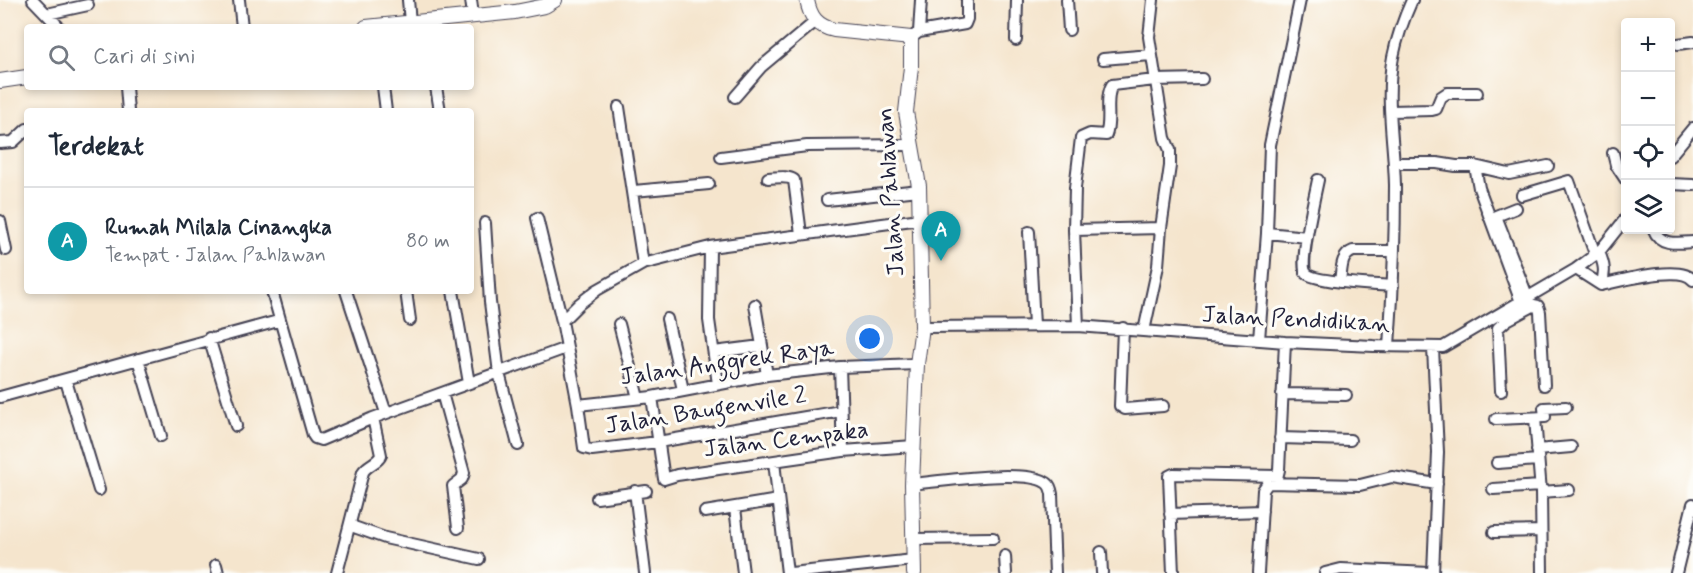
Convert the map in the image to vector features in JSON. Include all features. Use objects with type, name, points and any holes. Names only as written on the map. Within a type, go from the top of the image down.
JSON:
[{"type":"street","points":[[33,0],[56,24]]},
{"type":"street","points":[[239,0],[242,24]]},
{"type":"street","points":[[408,0],[410,22]]},
{"type":"street","points":[[471,0],[473,15]]},
{"type":"street","points":[[807,0],[812,16],[823,27],[834,30],[915,35],[965,24],[967,0]]},
{"type":"street","points":[[915,35],[921,0]]},
{"type":"street","points":[[1016,40],[1017,0]]},
{"type":"street","points":[[1067,0],[1069,30]]},
{"type":"street","points":[[1144,331],[1158,266],[1170,165],[1170,150],[1165,138],[1149,37],[1153,0]]},
{"type":"street","points":[[1258,340],[1267,233],[1270,145],[1300,0]]},
{"type":"street","points":[[1389,346],[1394,251],[1394,163],[1391,111],[1393,56],[1412,0]]},
{"type":"street","points":[[395,24],[410,22],[426,24],[473,15],[515,12],[550,3]]},
{"type":"street","points":[[47,14],[88,5]]},
{"type":"street","points":[[735,97],[761,67],[816,21]]},
{"type":"street","name":"Jalan Pahlawan","points":[[914,567],[912,484],[917,364],[922,327],[919,190],[906,112],[915,35]]},
{"type":"street","points":[[1678,44],[1693,42]]},
{"type":"street","points":[[1103,59],[1151,55]]},
{"type":"street","points":[[0,81],[24,77]]},
{"type":"street","points":[[1078,326],[1074,230],[1075,188],[1081,138],[1086,135],[1106,135],[1109,92],[1112,85],[1155,80],[1202,79]]},
{"type":"street","points":[[126,90],[128,108]]},
{"type":"street","points":[[383,90],[386,108]]},
{"type":"street","points":[[436,90],[440,108]]},
{"type":"street","points":[[1391,111],[1432,110],[1436,109],[1441,97],[1447,93],[1477,93]]},
{"type":"street","points":[[620,107],[643,264]]},
{"type":"street","points":[[1675,151],[1693,128]]},
{"type":"street","points":[[0,143],[13,142],[24,134]]},
{"type":"street","points":[[721,157],[807,146],[911,145]]},
{"type":"street","points":[[1613,153],[1621,172]]},
{"type":"street","points":[[1394,163],[1475,166],[1509,174],[1548,166]]},
{"type":"street","points":[[1475,166],[1479,188],[1526,302],[1538,306],[1540,312],[1544,385]]},
{"type":"street","points":[[768,178],[783,177],[794,180],[801,234]]},
{"type":"street","points":[[1317,180],[1307,237],[1304,268],[1306,274],[1340,282],[1393,286]]},
{"type":"street","points":[[1522,195],[1569,181],[1604,269],[1605,276],[1601,285]]},
{"type":"street","points":[[634,191],[709,184]]},
{"type":"street","points":[[1675,184],[1693,185]]},
{"type":"street","points":[[827,200],[919,190]]},
{"type":"street","points":[[1516,208],[1496,216],[1526,302]]},
{"type":"street","points":[[537,218],[562,321],[578,405]]},
{"type":"street","points":[[562,321],[597,290],[643,264],[710,247],[920,219]]},
{"type":"street","points":[[0,221],[6,250]]},
{"type":"street","points":[[485,224],[490,302],[499,373],[518,445]]},
{"type":"street","name":"Jalan Pendidikan","points":[[922,327],[1078,326],[1285,342],[1433,348],[1455,342],[1526,302],[1597,253],[1621,224]]},
{"type":"street","points":[[1074,230],[1161,228]]},
{"type":"street","points":[[1029,232],[1034,325]]},
{"type":"street","points":[[1267,233],[1307,237]]},
{"type":"street","points":[[1656,234],[1658,238],[1666,242],[1693,242]]},
{"type":"street","points":[[710,247],[710,320],[718,384]]},
{"type":"street","points":[[1340,282],[1346,254],[1353,251],[1394,251]]},
{"type":"street","points":[[1569,271],[1601,285],[1666,273],[1682,273],[1693,280]]},
{"type":"street","points":[[273,294],[315,438],[321,440],[386,413],[566,348]]},
{"type":"street","points":[[347,294],[386,413]]},
{"type":"street","points":[[406,294],[410,320]]},
{"type":"street","points":[[454,294],[469,383]]},
{"type":"street","points":[[1501,391],[1498,328],[1526,302]]},
{"type":"street","points":[[755,305],[767,375]]},
{"type":"street","points":[[667,319],[683,390]]},
{"type":"street","points":[[0,397],[66,381],[209,339],[281,322]]},
{"type":"street","points":[[619,324],[638,398]]},
{"type":"street","points":[[1123,328],[1120,406],[1125,409],[1163,406]]},
{"type":"street","points":[[209,339],[236,426]]},
{"type":"street","points":[[1276,479],[1285,342]]},
{"type":"street","points":[[714,352],[761,346]]},
{"type":"street","points":[[1325,573],[1341,569],[1431,573],[1437,484],[1433,348]]},
{"type":"street","points":[[138,358],[161,436]]},
{"type":"street","name":"Jalan Anggrek Raya","points":[[578,405],[652,397],[767,375],[840,367],[917,364]]},
{"type":"street","points":[[840,367],[843,451]]},
{"type":"street","points":[[66,381],[99,490]]},
{"type":"street","points":[[442,393],[464,473],[462,479],[453,486],[458,528]]},
{"type":"street","points":[[1282,394],[1347,395]]},
{"type":"street","points":[[652,397],[658,442]]},
{"type":"street","name":"Jalan Baugenvile 2","points":[[578,405],[584,448],[592,450],[658,442],[841,411]]},
{"type":"street","points":[[1496,419],[1545,417],[1544,408],[1566,406]]},
{"type":"street","points":[[336,573],[363,472],[381,455],[373,418]]},
{"type":"street","points":[[1535,418],[1542,573]]},
{"type":"street","points":[[1280,438],[1350,440]]},
{"type":"street","name":"Jalan Cempaka","points":[[658,442],[664,479],[677,475],[843,451],[914,446]]},
{"type":"street","points":[[1497,463],[1571,447]]},
{"type":"street","points":[[774,462],[789,573],[914,567]]},
{"type":"street","points":[[1173,573],[1169,476],[1173,474],[1360,486],[1392,477],[1437,484]]},
{"type":"street","points":[[912,484],[1006,476],[1044,481],[1049,485],[1052,494],[1055,573]]},
{"type":"street","points":[[1258,573],[1265,485],[1276,479]]},
{"type":"street","points":[[1493,489],[1569,490]]},
{"type":"street","points":[[597,498],[640,491],[645,573]]},
{"type":"street","points":[[705,512],[778,500]]},
{"type":"street","points":[[1676,573],[1693,504]]},
{"type":"street","points":[[735,508],[743,573]]},
{"type":"street","points":[[1170,514],[1262,511]]},
{"type":"street","points":[[350,523],[354,527],[385,538],[479,559]]},
{"type":"street","points":[[1494,532],[1541,531]]},
{"type":"street","points":[[913,539],[993,538]]},
{"type":"street","points":[[1101,552],[1102,573]]},
{"type":"street","points":[[1005,556],[1006,573]]},
{"type":"place","name":"Rumah Milala Cinangka","points":[[941,261]]}]
